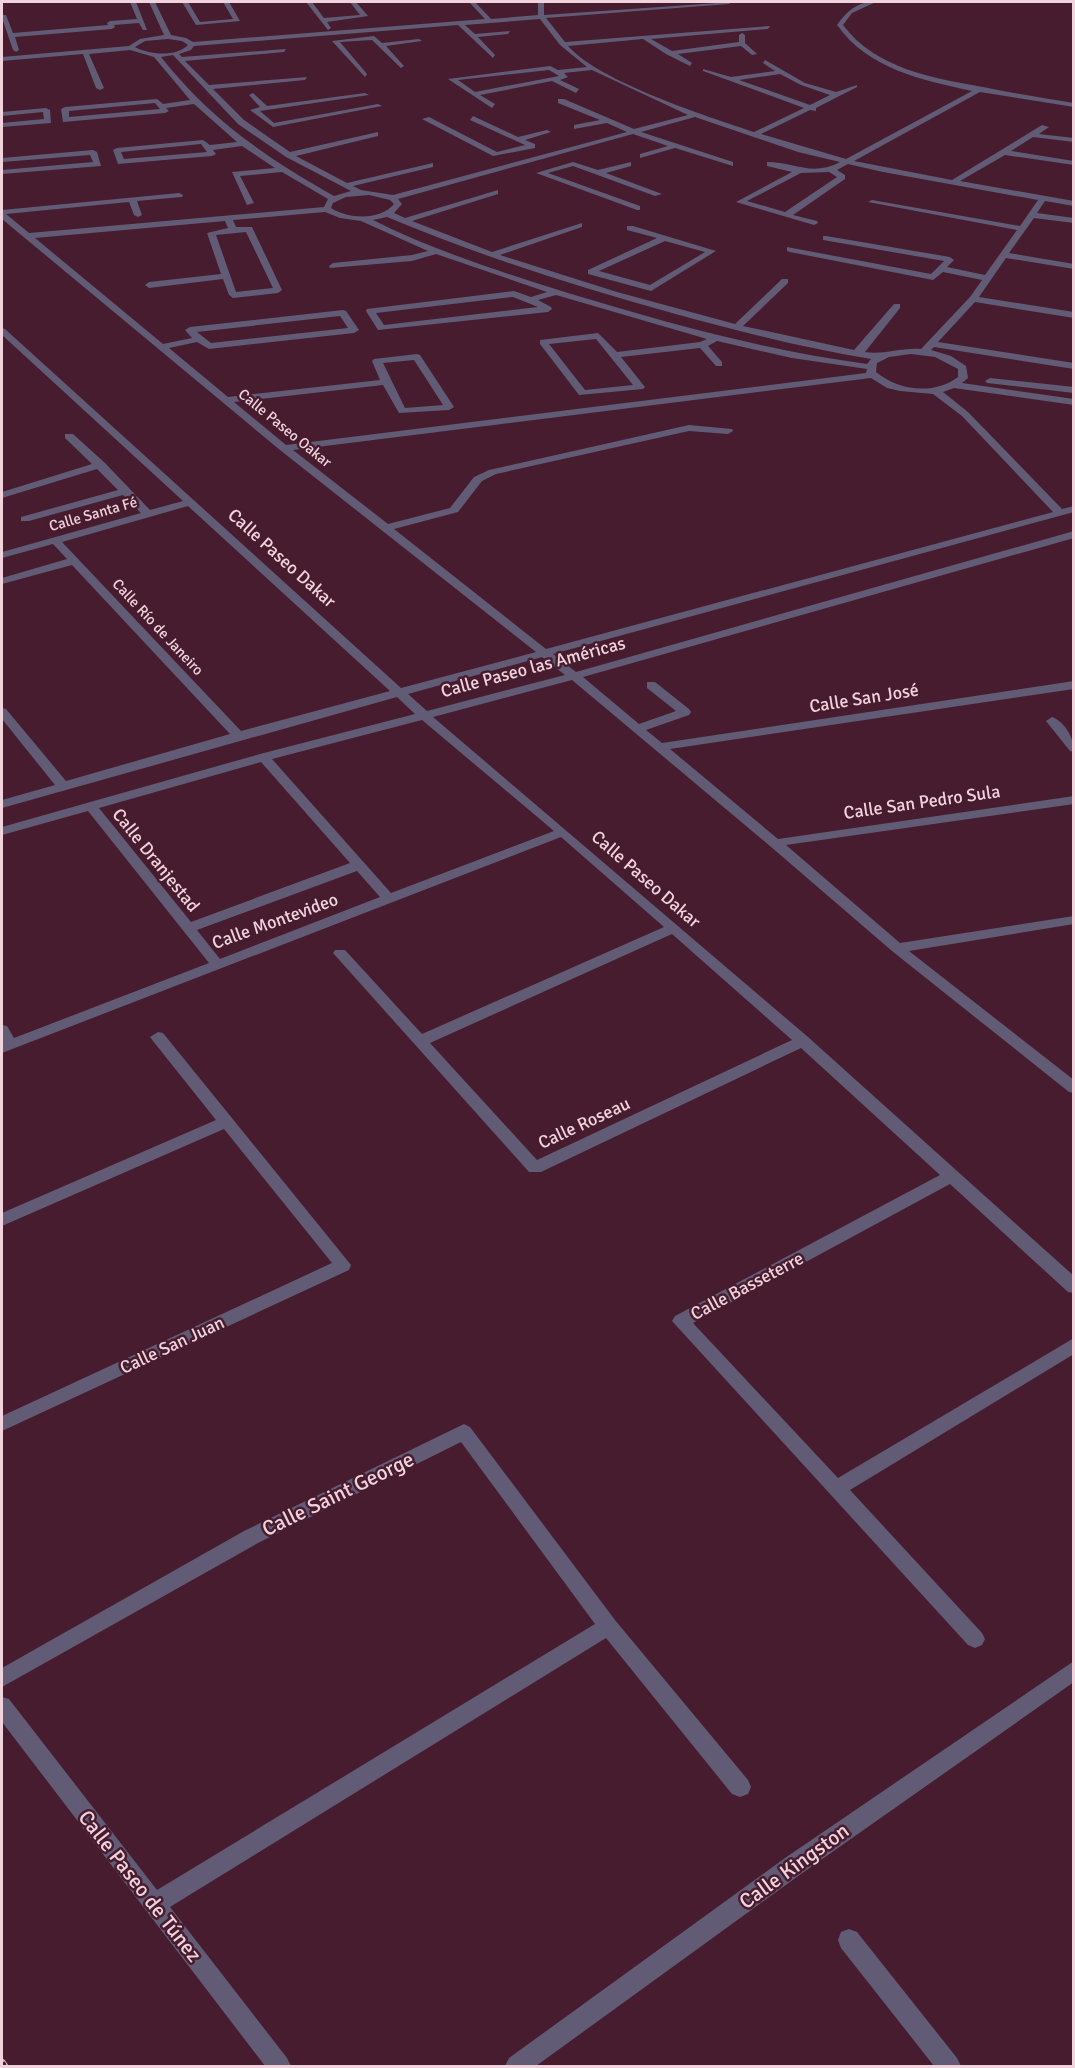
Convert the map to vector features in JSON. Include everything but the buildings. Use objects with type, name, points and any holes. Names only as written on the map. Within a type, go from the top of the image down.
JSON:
[{"type":"street","points":[[133,2],[149,39]]},
{"type":"street","points":[[155,2],[168,37]]},
{"type":"street","points":[[185,2],[198,24],[237,21],[226,2]]},
{"type":"street","points":[[309,2],[332,33]]},
{"type":"street","points":[[322,20],[365,16],[353,2]]},
{"type":"street","points":[[473,2],[489,20]]},
{"type":"street","points":[[473,2],[482,2]]},
{"type":"street","points":[[541,2],[541,16],[562,44],[593,68],[606,76],[695,115],[801,150],[846,161],[1042,200],[1074,204]]},
{"type":"street","points":[[132,48],[135,43],[168,37],[184,39],[192,44],[729,2]]},
{"type":"street","points":[[867,2],[850,12],[840,25],[852,42],[876,58],[921,75],[981,89],[1074,105]]},
{"type":"street","points":[[4,16],[16,50]]},
{"type":"street","points":[[11,34],[112,27],[109,21],[141,21]]},
{"type":"street","points":[[459,22],[493,56]]},
{"type":"street","points":[[7,26],[18,25]]},
{"type":"street","points":[[562,44],[768,27]]},
{"type":"street","points":[[742,29],[742,44]]},
{"type":"street","points":[[348,31],[355,39]]},
{"type":"street","points":[[473,36],[508,33]]},
{"type":"street","points":[[644,37],[690,64]]},
{"type":"street","points":[[365,75],[335,41],[374,38],[401,66]]},
{"type":"street","points":[[381,45],[419,41]]},
{"type":"street","points":[[177,56],[189,49],[192,44]]},
{"type":"street","points":[[668,53],[742,44],[754,54]]},
{"type":"street","points":[[2,59],[132,48],[140,53],[177,56],[284,50]]},
{"type":"street","points":[[85,52],[100,88]]},
{"type":"street","points":[[156,55],[194,102],[241,144],[334,199]]},
{"type":"street","points":[[177,56],[240,121],[289,155],[360,193]]},
{"type":"street","points":[[525,59],[536,70]]},
{"type":"street","points":[[765,62],[802,84],[837,95]]},
{"type":"street","points":[[492,106],[451,79],[550,68],[555,76],[576,91]]},
{"type":"street","points":[[474,94],[593,68]]},
{"type":"street","points":[[705,70],[813,109]]},
{"type":"street","points":[[728,79],[779,72]]},
{"type":"street","points":[[207,87],[305,78]]},
{"type":"street","points":[[754,135],[813,109],[855,86]]},
{"type":"street","points":[[770,164],[799,171],[831,170],[981,89]]},
{"type":"street","points":[[362,92],[378,106],[273,125],[254,110],[266,109],[362,92]]},
{"type":"street","points":[[253,95],[266,109]]},
{"type":"street","points":[[157,101],[161,106],[165,111],[66,120],[65,109],[157,101]]},
{"type":"street","points":[[561,101],[634,132],[730,164]]},
{"type":"street","points":[[161,106],[194,102]]},
{"type":"street","points":[[2,114],[46,110],[48,121],[2,125]]},
{"type":"street","points":[[327,209],[329,202],[334,199],[360,193],[379,194],[393,198],[695,115]]},
{"type":"street","points":[[240,121],[261,117]]},
{"type":"street","points":[[426,119],[496,154],[532,146],[473,118]]},
{"type":"street","points":[[577,127],[606,121]]},
{"type":"street","points":[[952,183],[1045,127]]},
{"type":"street","points":[[518,139],[547,132]]},
{"type":"street","points":[[289,155],[375,134]]},
{"type":"street","points":[[1032,135],[1074,140]]},
{"type":"street","points":[[203,142],[207,148],[212,154],[121,162],[117,150],[203,142]]},
{"type":"street","points":[[207,148],[241,144]]},
{"type":"street","points":[[643,156],[675,146]]},
{"type":"street","points":[[515,151],[555,169]]},
{"type":"street","points":[[2,160],[93,152],[99,164],[2,172]]},
{"type":"street","points":[[1004,152],[1074,163]]},
{"type":"street","points":[[637,208],[540,173],[573,164],[658,194]]},
{"type":"street","points":[[598,173],[628,164]]},
{"type":"street","points":[[347,185],[430,165]]},
{"type":"street","points":[[250,203],[235,174],[282,170]]},
{"type":"street","points":[[787,215],[842,177],[831,170]]},
{"type":"street","points":[[799,171],[740,202],[814,223]]},
{"type":"street","points":[[404,221],[495,192]]},
{"type":"street","points":[[4,216],[179,195]]},
{"type":"street","points":[[27,236],[327,209],[343,217],[362,218],[388,214],[397,208],[398,204],[393,198]]},
{"type":"street","points":[[132,199],[138,215]]},
{"type":"street","points":[[924,352],[973,299],[1042,200]]},
{"type":"street","points":[[872,202],[1022,229]]},
{"type":"street","points":[[388,214],[490,255],[604,291],[736,327],[858,355],[878,357],[899,352],[924,352],[957,362],[963,368],[963,378]]},
{"type":"street","points":[[1032,215],[1074,221]]},
{"type":"street","name":"Calle Paseo Oakar","points":[[4,216],[284,448],[545,654]]},
{"type":"street","points":[[228,218],[233,230]]},
{"type":"street","points":[[362,218],[489,271],[555,292],[620,312],[717,337],[872,371],[882,382],[901,388],[936,390],[953,385],[963,378],[1074,390]]},
{"type":"street","points":[[490,255],[579,225]]},
{"type":"street","points":[[630,228],[712,251],[651,288],[591,272],[664,238]]},
{"type":"street","points":[[249,229],[278,290],[233,295],[211,233],[233,230],[249,229]]},
{"type":"street","points":[[790,249],[933,277],[950,260],[826,238]]},
{"type":"street","points":[[911,253],[924,242]]},
{"type":"street","points":[[333,266],[411,258],[438,251]]},
{"type":"street","points":[[1004,255],[1074,267]]},
{"type":"street","points":[[942,269],[987,278]]},
{"type":"street","points":[[148,285],[225,276]]},
{"type":"street","points":[[604,291],[625,281]]},
{"type":"street","points":[[736,327],[785,281]]},
{"type":"street","points":[[531,300],[548,309],[381,327],[370,311],[514,294],[531,300],[555,292]]},
{"type":"street","points":[[973,299],[1074,315]]},
{"type":"street","points":[[858,355],[897,306]]},
{"type":"street","points":[[161,347],[199,339],[209,346],[354,330],[343,313],[190,330],[199,339]]},
{"type":"street","points":[[2,331],[192,502]]},
{"type":"street","points":[[598,336],[615,355],[640,387],[582,393],[543,342],[598,336]]},
{"type":"street","points":[[615,355],[702,345],[717,337]]},
{"type":"street","points":[[933,344],[1074,366]]},
{"type":"street","points":[[702,345],[719,364]]},
{"type":"street","points":[[417,357],[449,407],[402,411],[386,382],[377,361],[417,357]]},
{"type":"street","points":[[872,371],[878,357]]},
{"type":"street","points":[[284,448],[872,371]]},
{"type":"street","points":[[225,400],[386,382]]},
{"type":"street","points":[[953,385],[1074,402]]},
{"type":"street","points":[[936,390],[965,414],[1059,512]]},
{"type":"street","points":[[386,528],[454,510],[478,478],[493,472],[689,428],[728,431]]},
{"type":"street","points":[[69,436],[101,465],[148,514]]},
{"type":"street","points":[[2,495],[101,465]]},
{"type":"street","points":[[25,519],[125,491]]},
{"type":"street","name":"Calle Santa Fé","points":[[2,555],[192,502]]},
{"type":"street","name":"Calle Paseo Dakar","points":[[192,502],[424,715],[563,832],[803,1041],[950,1177],[1074,1287]]},
{"type":"street","name":"Calle Paseo las Américas","points":[[2,804],[238,736],[1074,508]]},
{"type":"street","name":"Calle Paseo las Américas","points":[[2,831],[264,757],[574,676],[1074,534]]},
{"type":"street","name":"Calle Río de Janeiro","points":[[55,540],[238,736]]},
{"type":"street","points":[[2,581],[74,561]]},
{"type":"street","points":[[545,654],[775,843],[897,948],[1074,1088]]},
{"type":"street","points":[[637,729],[685,712],[651,685]]},
{"type":"street","name":"Calle San José","points":[[660,747],[1074,685]]},
{"type":"street","points":[[2,712],[64,788]]},
{"type":"street","points":[[1052,721],[1074,748]]},
{"type":"street","points":[[264,757],[389,899]]},
{"type":"street","name":"Calle San Pedro Sula","points":[[775,843],[1074,800]]},
{"type":"street","name":"Calle Dranjestad","points":[[91,806],[217,964]]},
{"type":"street","name":"Calle Montevideo","points":[[6,1046],[563,832]]},
{"type":"street","points":[[188,928],[359,865]]},
{"type":"street","points":[[897,948],[1074,920]]},
{"type":"street","points":[[421,1041],[672,929]]},
{"type":"street","name":"Calle Roseau","points":[[340,953],[535,1168],[803,1041]]},
{"type":"street","points":[[2,1029],[6,1046]]},
{"type":"street","points":[[2,1220],[228,1121],[158,1037]]},
{"type":"street","points":[[1054,1072],[1074,1070]]},
{"type":"street","name":"Calle San Juan","points":[[2,1424],[343,1265],[228,1121]]},
{"type":"street","name":"Calle Basseterre","points":[[950,1177],[681,1321],[975,1639]]},
{"type":"street","points":[[836,1489],[1074,1345]]},
{"type":"street","name":"Calle Saint George","points":[[2,1678],[251,1537],[464,1432],[608,1626],[740,1787]]},
{"type":"street","points":[[154,1904],[608,1626]]},
{"type":"street","name":"Calle Kingston","points":[[517,2067],[812,1853],[1074,1670]]},
{"type":"street","name":"Calle Paseo de Túnez","points":[[2,1706],[279,2067]]},
{"type":"street","points":[[849,1940],[950,2067]]}]
